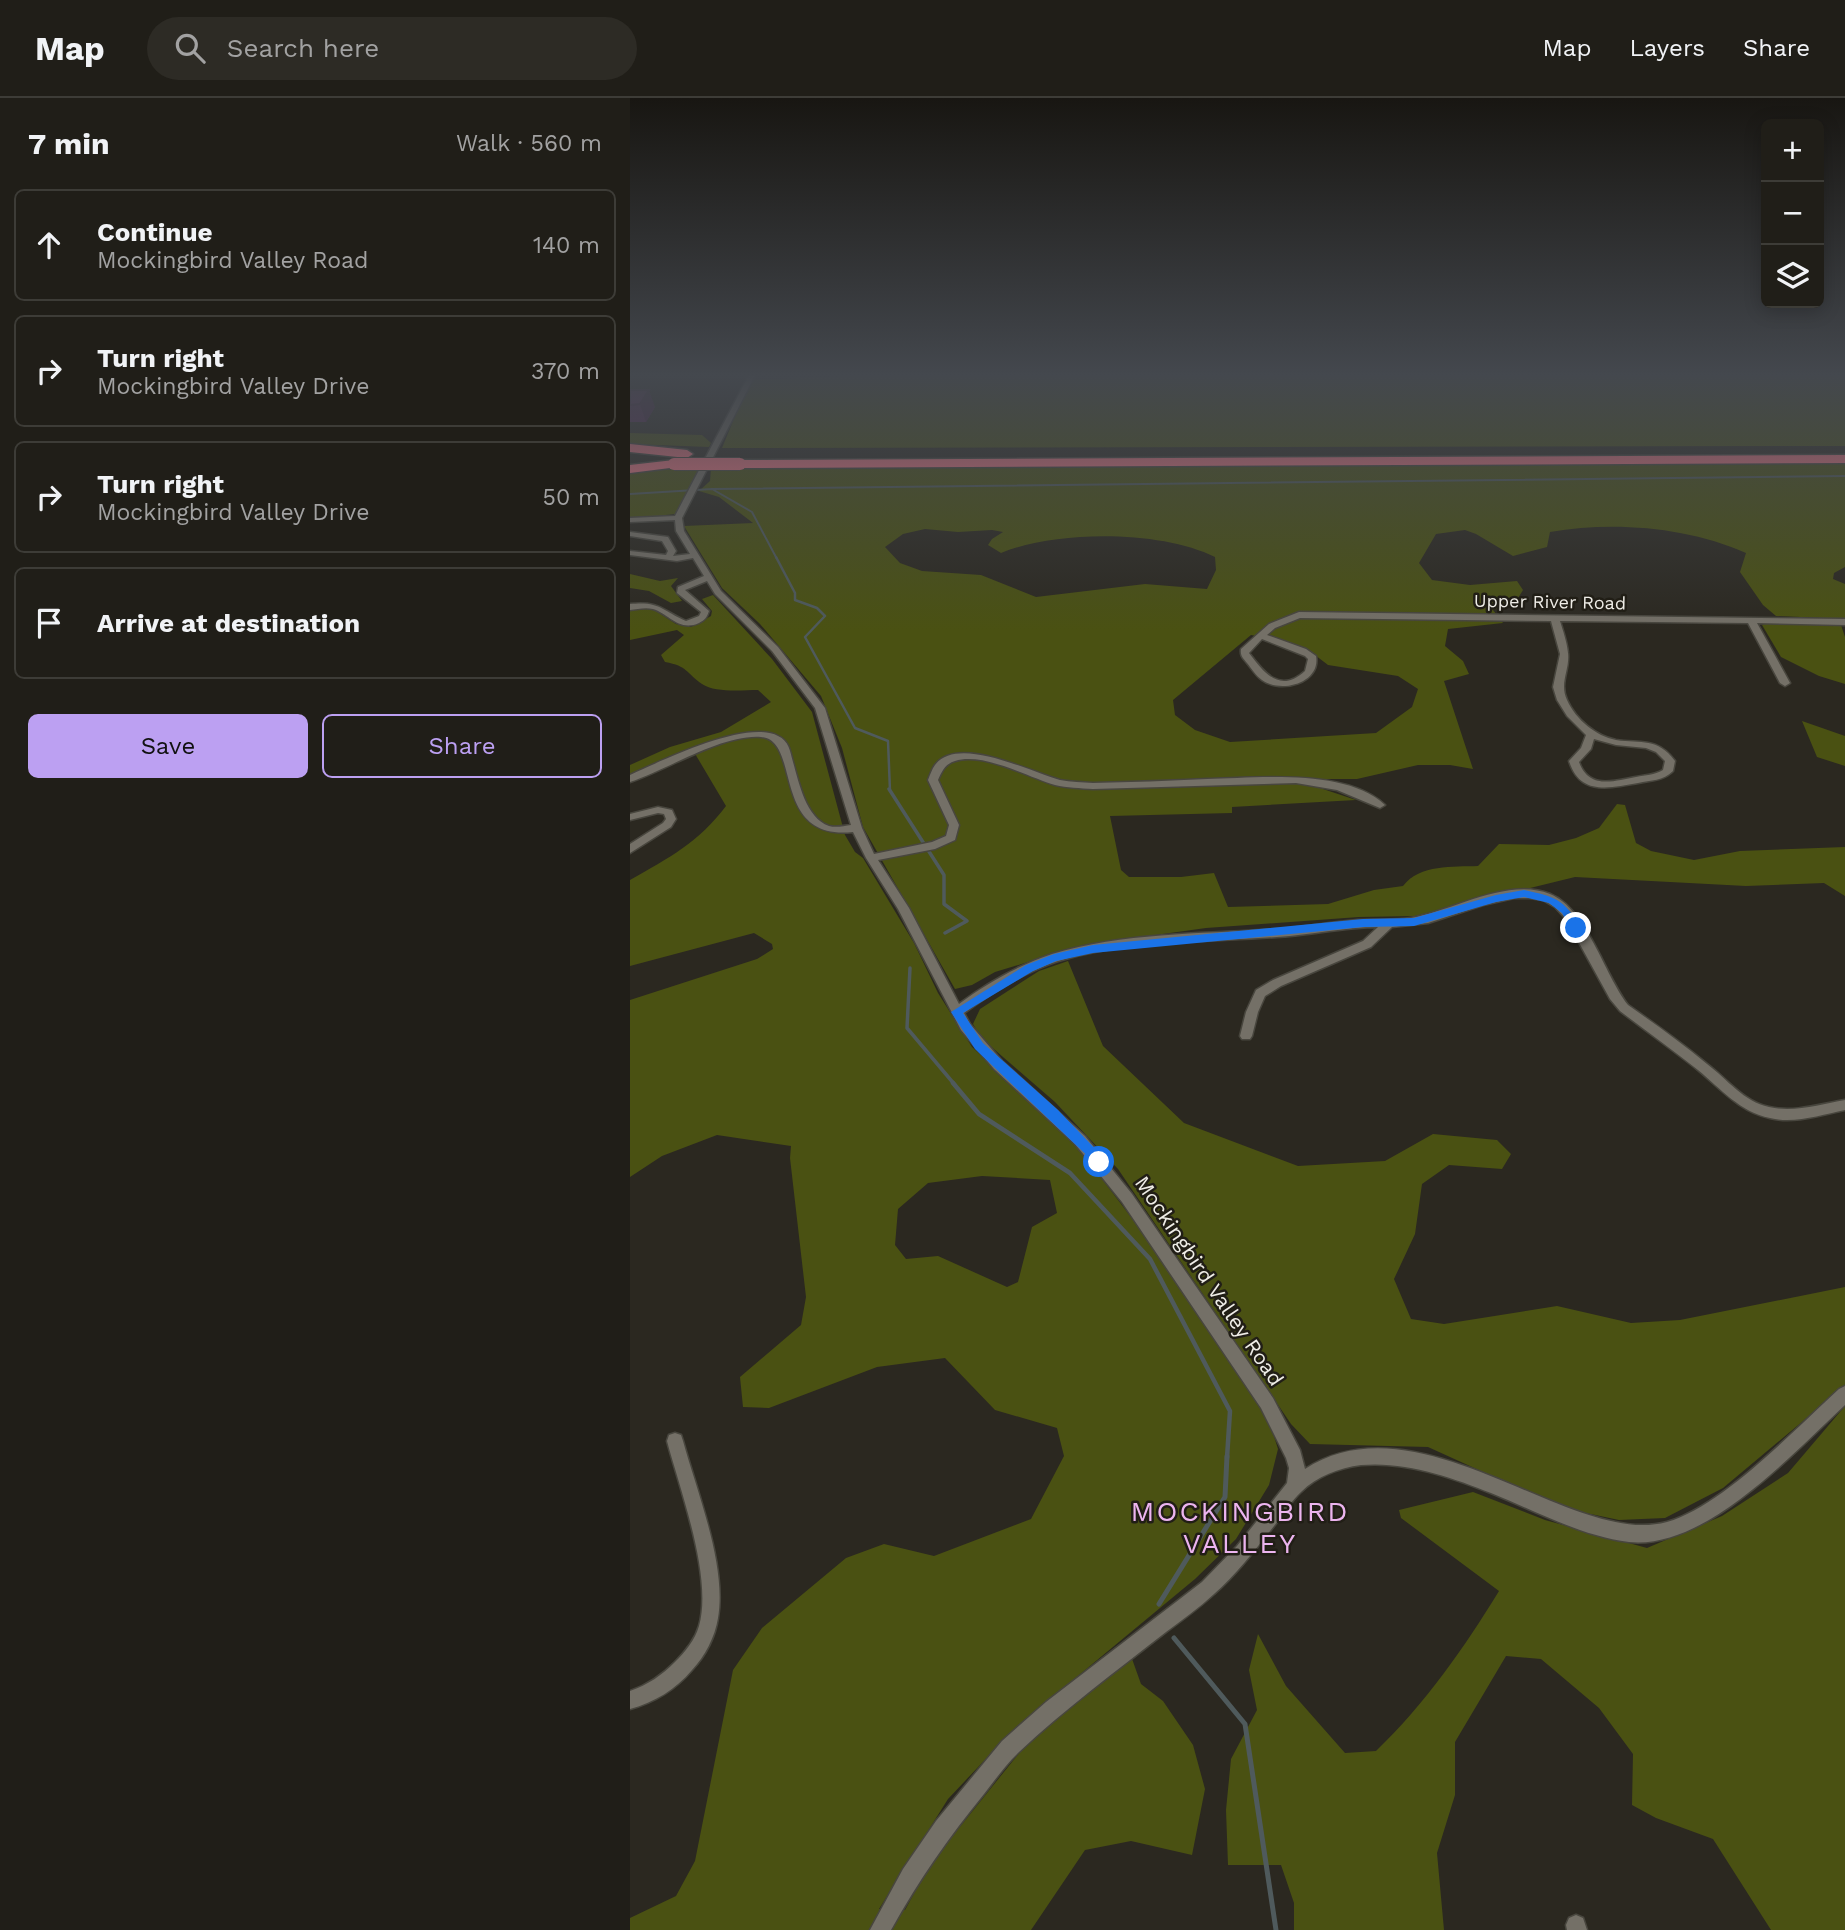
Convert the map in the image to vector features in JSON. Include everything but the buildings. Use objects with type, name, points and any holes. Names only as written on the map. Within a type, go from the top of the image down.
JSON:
[{"type":"highway","points":[[630,463],[1515,460]]},
{"type":"highway","points":[[630,469],[674,464]]},
{"type":"street","points":[[630,520],[678,518],[709,460]]},
{"type":"street","name":"Mockingbird Valley Road","points":[[678,518],[678,526],[729,606],[775,649],[820,708],[857,828],[871,858],[903,908],[957,1012],[979,1046],[1080,1140],[1127,1198],[1267,1403],[1294,1456],[1297,1468],[1295,1486]]},
{"type":"street","points":[[630,534],[665,539],[672,551],[668,558]]},
{"type":"street","points":[[630,553],[668,558],[695,555]]},
{"type":"street","points":[[630,607],[656,606],[679,623],[690,624],[703,617],[705,611],[681,593],[681,589],[709,577]]},
{"type":"street","name":"Upper River Road","points":[[1262,636],[1283,620],[1299,615],[1845,622]]},
{"type":"street","points":[[1555,618],[1564,654],[1558,687],[1570,714],[1591,734],[1615,743],[1649,744],[1663,751],[1670,761],[1668,771],[1660,777],[1616,786],[1590,781],[1578,773],[1574,761],[1586,749],[1591,734]]},
{"type":"street","points":[[1751,620],[1785,683]]},
{"type":"street","points":[[1262,636],[1283,647],[1309,654],[1313,663],[1307,674],[1294,682],[1286,683],[1265,678],[1244,653],[1251,643],[1262,636]]},
{"type":"street","points":[[630,779],[655,767],[740,737],[766,735],[783,744],[801,804],[821,826],[836,830],[857,828]]},
{"type":"street","points":[[871,858],[928,846],[951,838],[954,825],[933,780],[942,764],[963,757],[993,759],[1061,783],[1093,786],[1282,780],[1320,782],[1349,790],[1380,805]]},
{"type":"street","points":[[630,817],[658,810],[668,813],[671,819],[667,825],[630,849]]},
{"type":"street","points":[[957,1012],[1030,968],[1068,954],[1175,940],[1284,933],[1363,923],[1389,924],[1432,918],[1509,895],[1524,894],[1547,897],[1566,911],[1619,1003],[1741,1101],[1764,1112],[1779,1115],[1805,1114],[1845,1105]]},
{"type":"street","points":[[1247,1036],[1248,1024],[1260,993],[1367,944],[1389,924]]},
{"type":"street","points":[[880,1930],[943,1828],[1009,1748],[1053,1709],[1208,1588],[1243,1552],[1295,1486],[1317,1470],[1361,1457],[1419,1461],[1614,1532],[1653,1534],[1672,1529],[1718,1505],[1845,1394]]},
{"type":"street","points":[[630,1700],[662,1686],[682,1668],[698,1648],[710,1615],[706,1563],[675,1441]]},
{"type":"green space","points":[[1845,463],[1845,567],[1834,573],[1833,579],[1845,584],[1845,619],[1776,616],[1763,605],[1740,572],[1746,553],[1723,544],[1675,532],[1599,527],[1550,532],[1547,547],[1513,556],[1465,530],[1436,534],[1419,563],[1432,580],[1470,585],[1517,581],[1523,590],[1515,603],[1493,610],[1503,623],[1448,629],[1445,646],[1463,661],[1469,674],[1444,681],[1473,769],[1450,765],[1418,765],[1357,779],[1316,779],[1320,788],[1356,800],[1232,807],[1232,813],[1110,816],[1121,870],[1129,877],[1181,877],[1214,873],[1228,907],[1328,904],[1374,890],[1403,886],[1410,879],[1428,870],[1478,866],[1499,844],[1549,845],[1576,838],[1599,828],[1617,804],[1625,805],[1636,843],[1651,851],[1694,860],[1740,851],[1845,847],[1845,896],[1824,883],[1746,886],[1575,877],[1415,916],[1359,917],[1206,928],[1084,945],[995,972],[972,985],[955,989],[863,827],[842,748],[821,696],[760,624],[722,588],[684,526],[753,523],[719,497],[699,491],[710,481],[711,468]],"holes":[[[925,529],[1003,532],[988,545],[1001,553],[1024,545],[1079,537],[1108,536],[1167,542],[1215,557],[1216,570],[1207,589],[1145,584],[1036,597],[981,575],[922,571],[900,563],[885,547],[903,534]],[[1251,635],[1278,640],[1311,652],[1328,665],[1398,676],[1418,689],[1412,707],[1376,733],[1230,742],[1195,730],[1175,715],[1173,700]]]},
{"type":"green space","points":[[700,468],[680,510],[675,514],[630,519],[630,471]]},
{"type":"green space","points":[[630,574],[660,581],[678,578],[671,586],[682,601],[671,603],[649,591],[630,588]]},
{"type":"green space","points":[[713,595],[772,659],[812,712],[845,835],[855,852],[863,858],[914,943],[938,993],[972,1047],[1070,1138],[1096,1171],[1137,1225],[1269,1420],[1278,1449],[1269,1485],[1236,1539],[1195,1579],[1014,1729],[948,1799],[879,1909],[905,1910],[930,1864],[1032,1737],[1131,1656],[1141,1684],[1163,1701],[1193,1745],[1205,1789],[1192,1855],[1131,1841],[1085,1850],[1031,1930],[630,1930],[630,1918],[676,1896],[695,1861],[733,1670],[762,1628],[846,1558],[884,1544],[934,1556],[1031,1519],[1064,1456],[1057,1428],[995,1410],[945,1358],[877,1367],[769,1408],[743,1407],[740,1377],[801,1325],[806,1297],[790,1158],[791,1146],[717,1135],[662,1156],[630,1177],[630,1000],[757,959],[773,949],[772,944],[754,933],[630,966],[630,880],[694,839],[726,806],[694,752],[630,778],[630,765],[670,747],[721,732],[771,702],[758,690],[707,687],[683,668],[665,662],[661,655],[684,635],[677,630],[630,640],[630,609],[653,609],[676,624],[691,627],[711,616],[712,611],[702,599]],"holes":[[[982,1176],[1050,1180],[1057,1213],[1032,1227],[1018,1282],[1007,1287],[938,1256],[906,1259],[895,1245],[898,1209],[928,1183]]]},
{"type":"green space","points":[[1769,622],[1841,625],[1845,637],[1845,684],[1819,676],[1781,657],[1762,625]]},
{"type":"green space","points":[[1802,721],[1845,736],[1845,766],[1817,757]]},
{"type":"green space","points":[[1068,961],[1103,1046],[1184,1123],[1298,1166],[1385,1161],[1433,1134],[1497,1140],[1511,1154],[1502,1169],[1449,1165],[1422,1184],[1415,1234],[1394,1279],[1411,1319],[1444,1324],[1557,1306],[1631,1323],[1680,1320],[1845,1287],[1845,1386],[1723,1488],[1665,1518],[1619,1520],[1562,1508],[1428,1447],[1310,1444],[1291,1424],[1118,1169],[1055,1102],[981,1038],[973,1024],[980,1009],[1039,971]]},
{"type":"green space","points":[[1845,1406],[1845,1930],[1771,1930],[1713,1839],[1656,1818],[1632,1805],[1633,1754],[1599,1708],[1541,1659],[1506,1656],[1455,1742],[1455,1795],[1437,1853],[1444,1930],[1294,1930],[1294,1903],[1281,1865],[1228,1865],[1226,1810],[1231,1759],[1257,1710],[1249,1670],[1258,1634],[1286,1686],[1345,1753],[1376,1751],[1443,1675],[1499,1591],[1401,1518],[1399,1510],[1473,1492],[1545,1520],[1647,1548],[1722,1516],[1788,1473]]},
{"type":"waterway","points":[[712,489],[1845,476]]},
{"type":"waterway","points":[[630,494],[712,489]]},
{"type":"waterway","points":[[712,489],[752,512],[777,559]]},
{"type":"waterway","points":[[776,557],[795,593],[795,600],[817,608],[825,616],[805,637],[855,728],[888,741],[890,791]]},
{"type":"waterway","points":[[890,791],[944,875],[944,904],[967,921],[945,933]]},
{"type":"waterway","points":[[910,968],[907,1028],[955,1085]]},
{"type":"waterway","points":[[953,1083],[979,1114],[1070,1173],[1150,1259],[1230,1411],[1227,1458]]},
{"type":"waterway","points":[[1159,1604],[1225,1497],[1227,1456]]},
{"type":"waterway","points":[[1174,1638],[1245,1724],[1276,1930]]},
{"type":"district","name":"MOCKINGBIRD VALLEY","points":[[1240,1527]]},
{"type":"route","points":[[1099,1162],[1054,1114],[979,1046],[957,1012],[962,1007],[1006,980],[1068,954],[1175,940],[1284,933],[1363,923],[1394,925],[1432,918],[1509,895],[1547,897],[1562,906],[1576,928]]}]
